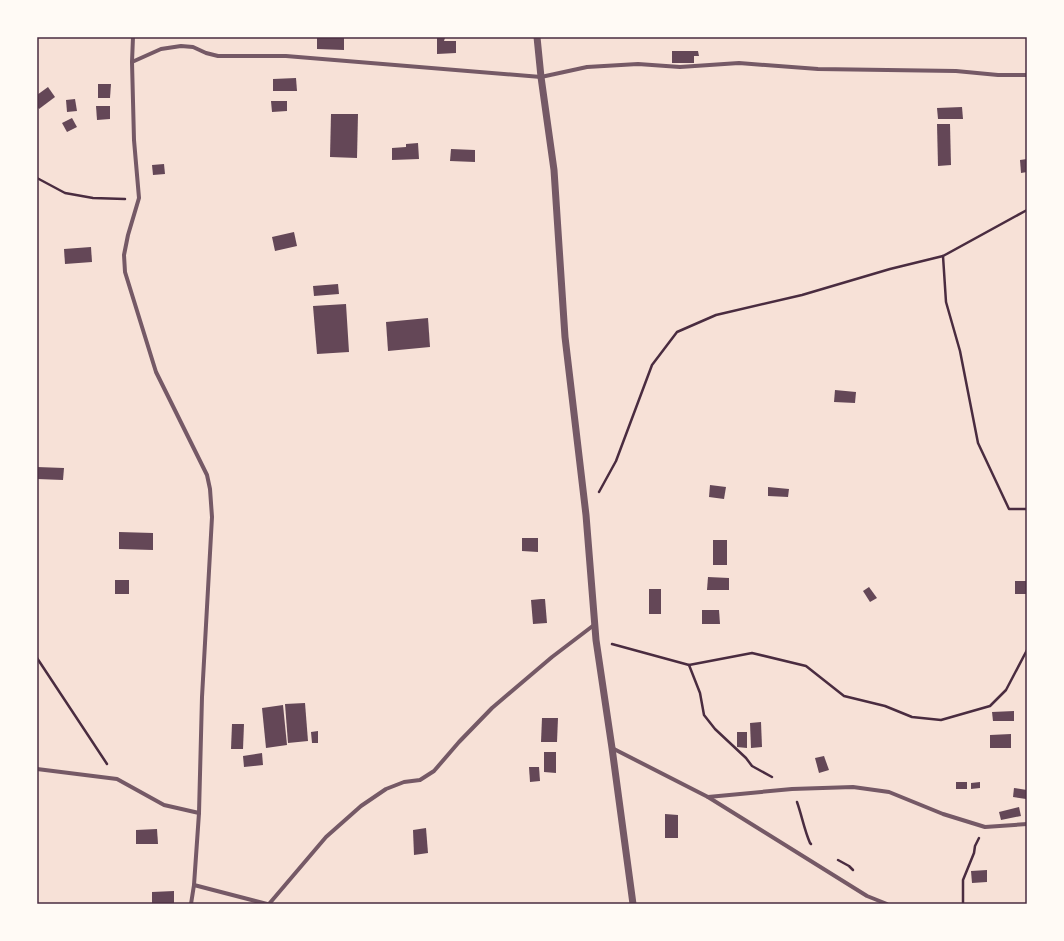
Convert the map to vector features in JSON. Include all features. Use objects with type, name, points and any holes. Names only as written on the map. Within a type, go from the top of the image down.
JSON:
[{"type":"street","points":[[133,37],[132,62],[134,140],[139,198],[128,235],[124,255],[125,272],[156,372],[207,475],[210,489],[212,517],[202,697],[199,813],[194,885],[191,904]]},
{"type":"street","points":[[537,37],[554,170],[566,338],[586,515],[594,625],[633,904]]},
{"type":"street","points":[[132,62],[161,49],[193,46],[206,53],[218,56],[286,56],[541,77],[588,66],[638,64],[680,67],[738,63],[818,69],[1027,75]]},
{"type":"street","points":[[194,885],[268,904],[326,837],[361,806],[386,789],[404,782],[420,780],[434,771],[459,742],[492,708],[552,657],[594,625]]},
{"type":"street","points":[[612,748],[708,797],[867,896],[887,904]]},
{"type":"street","points":[[37,768],[117,779],[164,804],[199,813]]},
{"type":"street","points":[[708,797],[792,789],[853,787],[889,792],[943,814],[985,827],[1027,824]]},
{"type":"path","points":[[37,178],[65,194],[94,198],[139,198]]},
{"type":"path","points":[[586,515],[616,461],[652,365],[677,332],[716,315],[802,295],[890,269],[943,256],[1027,210]]},
{"type":"path","points":[[943,256],[946,302],[960,351],[978,443],[1009,509],[1027,509]]},
{"type":"path","points":[[596,640],[690,665],[752,653],[806,666],[844,696],[885,706],[912,717],[940,720],[990,706],[1006,690],[1027,650]]},
{"type":"path","points":[[37,658],[117,779]]},
{"type":"path","points":[[690,665],[700,693],[704,715],[715,729],[746,758],[752,766],[792,789],[810,843],[816,847]]},
{"type":"path","points":[[963,904],[963,880],[974,853],[975,846],[985,827]]},
{"type":"path","points":[[832,858],[849,866],[854,872]]},
{"type":"building","points":[[317,37],[344,37],[344,50],[317,49]]},
{"type":"building","points":[[437,38],[445,38],[444,41],[456,41],[456,53],[437,54]]},
{"type":"building","points":[[672,51],[698,51],[699,56],[694,56],[694,63],[672,63]]},
{"type":"building","points":[[296,78],[297,91],[273,91],[273,79]]},
{"type":"building","points":[[98,84],[111,84],[110,98],[98,98]]},
{"type":"building","points":[[48,87],[55,97],[39,109],[37,106],[37,95]]},
{"type":"building","points":[[75,99],[77,111],[67,112],[66,100]]},
{"type":"building","points":[[271,101],[287,101],[287,111],[272,112]]},
{"type":"building","points":[[96,106],[110,106],[110,119],[97,120]]},
{"type":"building","points":[[962,107],[963,119],[938,119],[937,108]]},
{"type":"building","points":[[331,114],[358,114],[357,158],[330,157]]},
{"type":"building","points":[[72,118],[77,127],[67,132],[62,123]]},
{"type":"building","points":[[937,124],[950,124],[951,165],[938,166]]},
{"type":"building","points":[[418,143],[419,159],[392,160],[392,148],[406,147],[406,144]]},
{"type":"building","points":[[451,149],[475,150],[475,162],[450,161]]},
{"type":"building","points":[[1027,159],[1027,172],[1021,173],[1020,160]]},
{"type":"building","points":[[164,164],[165,174],[153,175],[152,165]]},
{"type":"building","points":[[294,232],[297,246],[275,251],[272,237]]},
{"type":"building","points":[[91,247],[92,262],[65,264],[64,249]]},
{"type":"building","points":[[338,284],[339,294],[314,296],[313,286]]},
{"type":"building","points":[[346,304],[349,352],[317,354],[313,306]]},
{"type":"building","points":[[428,318],[430,347],[388,351],[386,322]]},
{"type":"building","points":[[835,390],[856,392],[855,403],[834,402]]},
{"type":"building","points":[[37,467],[64,468],[63,480],[37,479]]},
{"type":"building","points":[[710,485],[726,487],[724,499],[709,497]]},
{"type":"building","points":[[768,487],[789,489],[788,497],[768,496]]},
{"type":"building","points":[[119,532],[153,533],[153,550],[119,549]]},
{"type":"building","points":[[522,538],[538,538],[538,552],[522,551]]},
{"type":"building","points":[[713,540],[727,540],[727,565],[713,565]]},
{"type":"building","points":[[708,577],[729,578],[729,590],[707,590]]},
{"type":"building","points":[[115,580],[129,580],[129,594],[115,594]]},
{"type":"building","points":[[1015,581],[1027,581],[1027,594],[1015,594]]},
{"type":"building","points":[[869,587],[877,598],[870,602],[863,591]]},
{"type":"building","points":[[649,589],[661,589],[661,614],[649,614]]},
{"type":"building","points":[[545,599],[547,623],[533,624],[531,600]]},
{"type":"building","points":[[702,610],[719,610],[720,624],[702,624]]},
{"type":"building","points":[[305,703],[308,741],[288,743],[285,704]]},
{"type":"building","points":[[283,705],[287,745],[266,748],[262,708]]},
{"type":"building","points":[[1014,711],[1014,721],[993,721],[992,712]]},
{"type":"building","points":[[542,718],[558,718],[557,742],[541,742]]},
{"type":"building","points":[[761,722],[762,747],[751,748],[750,723]]},
{"type":"building","points":[[232,724],[244,724],[243,749],[231,749]]},
{"type":"building","points":[[318,731],[318,743],[312,743],[311,732]]},
{"type":"building","points":[[737,732],[747,732],[747,748],[737,747]]},
{"type":"building","points":[[1011,734],[1011,748],[990,748],[990,735]]},
{"type":"building","points":[[544,752],[556,752],[556,773],[544,772]]},
{"type":"building","points":[[262,753],[263,765],[244,767],[243,756]]},
{"type":"building","points":[[824,756],[829,770],[819,773],[815,758]]},
{"type":"building","points":[[529,767],[539,767],[540,781],[530,782]]},
{"type":"building","points":[[956,782],[967,782],[967,789],[956,789]]},
{"type":"building","points":[[980,782],[980,788],[971,789],[971,783]]},
{"type":"building","points":[[1014,788],[1027,790],[1026,799],[1013,797]]},
{"type":"building","points":[[1019,807],[1021,816],[1001,820],[999,812]]},
{"type":"building","points":[[665,814],[678,815],[678,838],[665,838]]},
{"type":"building","points":[[426,828],[428,853],[414,855],[413,830]]},
{"type":"building","points":[[157,829],[158,844],[136,844],[136,830]]},
{"type":"building","points":[[987,870],[987,882],[972,883],[971,871]]},
{"type":"building","points":[[174,891],[174,904],[152,904],[152,892]]}]
